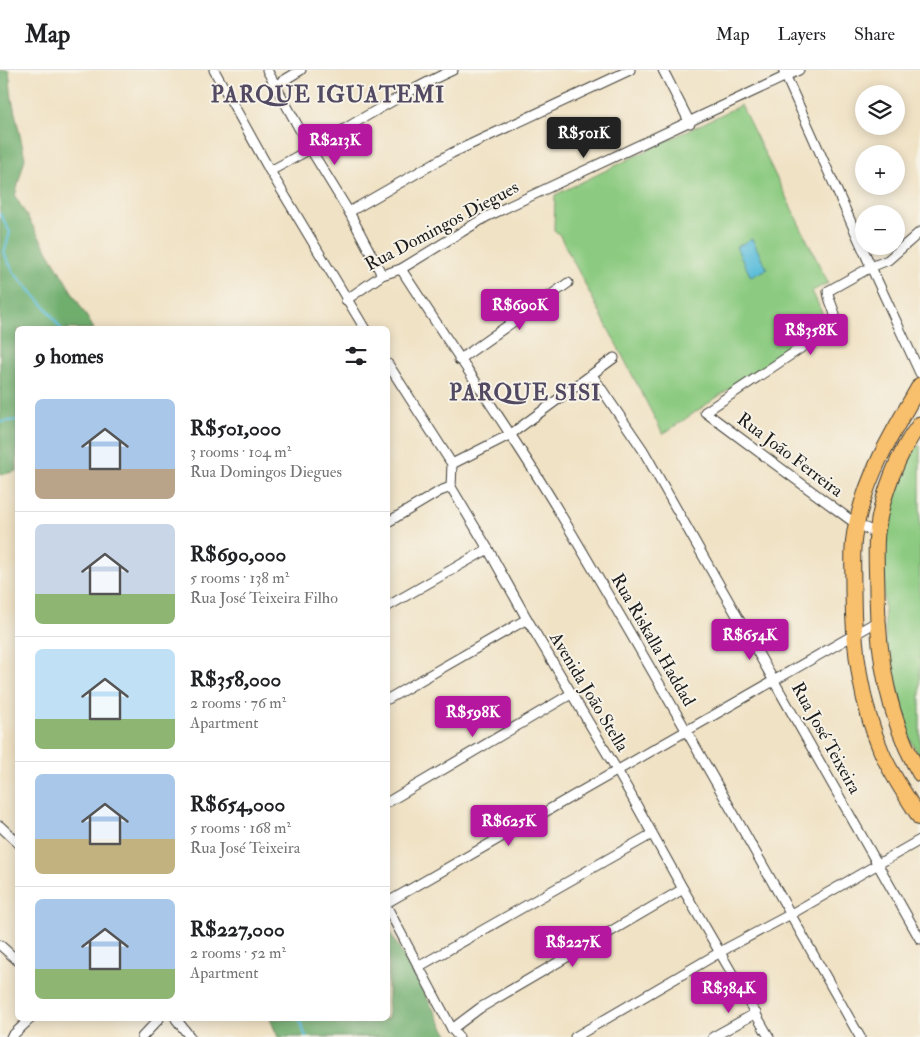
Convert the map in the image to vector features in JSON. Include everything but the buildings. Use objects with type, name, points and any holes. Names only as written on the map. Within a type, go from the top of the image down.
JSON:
[{"type":"main road","points":[[920,385],[882,450],[868,483],[856,524],[852,559],[854,635],[864,701],[882,754],[920,818]]},
{"type":"main road","points":[[918,429],[899,461],[888,490],[878,533],[878,621],[881,657],[893,712],[902,738],[920,774]]},
{"type":"street","points":[[214,70],[270,172],[363,326]]},
{"type":"street","points":[[267,70],[311,150],[349,212],[382,275]]},
{"type":"street","points":[[276,85],[301,70]]},
{"type":"street","points":[[270,172],[423,84],[453,70]]},
{"type":"street","points":[[349,212],[452,153],[630,70]]},
{"type":"street","points":[[663,70],[690,123]]},
{"type":"street","name":"Rua Domingos Diegues","points":[[346,300],[382,275],[401,269],[486,217],[690,123],[784,74],[799,70]]},
{"type":"street","points":[[784,74],[920,373]]},
{"type":"street","points":[[871,267],[888,260],[920,232]]},
{"type":"street","name":"Rua João Ferreira","points":[[871,267],[828,291],[828,297],[836,320],[834,326],[705,412],[856,524],[878,533]]},
{"type":"street","name":"Rua Riskalla Haddad","points":[[401,269],[459,360],[511,434],[558,510],[687,731],[860,1037]]},
{"type":"street","points":[[459,360],[568,283]]},
{"type":"street","points":[[452,464],[511,434],[614,358]]},
{"type":"street","points":[[390,367],[452,464],[451,487],[440,491],[390,521]]},
{"type":"street","name":"Rua José Teixeira","points":[[592,375],[643,450],[920,939]]},
{"type":"street","points":[[900,419],[918,429]]},
{"type":"street","name":"Avenida João Stella","points":[[451,487],[617,770],[683,889],[769,1037]]},
{"type":"street","points":[[390,605],[488,549]]},
{"type":"street","points":[[390,698],[527,619]]},
{"type":"street","points":[[390,901],[878,621]]},
{"type":"street","points":[[390,801],[571,694]]},
{"type":"street","points":[[0,826],[15,841]]},
{"type":"street","points":[[418,967],[652,834]]},
{"type":"street","points":[[575,1037],[920,840]]},
{"type":"street","points":[[452,1029],[480,1008],[683,889]]},
{"type":"street","points":[[390,913],[452,1029],[459,1037]]},
{"type":"street","points":[[0,945],[15,958]]},
{"type":"street","points":[[714,1037],[756,1013]]},
{"type":"street","points":[[11,1037],[28,1021]]},
{"type":"street","points":[[142,1037],[157,1021]]},
{"type":"street","points":[[178,1021],[190,1037]]},
{"type":"green space","points":[[0,70],[9,70],[12,99],[25,158],[15,196],[92,326],[15,326],[15,471],[0,475]]},
{"type":"green space","points":[[741,105],[828,283],[812,291],[825,319],[825,324],[663,434],[559,234],[554,230],[555,195]]},
{"type":"green space","points":[[920,446],[920,759],[903,724],[886,653],[883,581],[886,523],[889,510],[898,481],[910,453]]},
{"type":"green space","points":[[390,933],[445,1030],[451,1037],[278,1037],[271,1021],[390,1021]]},
{"type":"water","points":[[752,239],[767,269],[751,277],[736,247]]},
{"type":"waterway","points":[[0,214],[10,232],[4,253],[14,273],[47,309],[59,326]]},
{"type":"waterway","points":[[0,422],[15,420]]},
{"type":"waterway","points":[[300,1021],[306,1037]]},
{"type":"district","name":"PARQUE IGUATEMI","points":[[328,95]]},
{"type":"district","name":"PARQUE SISI","points":[[525,393]]}]
